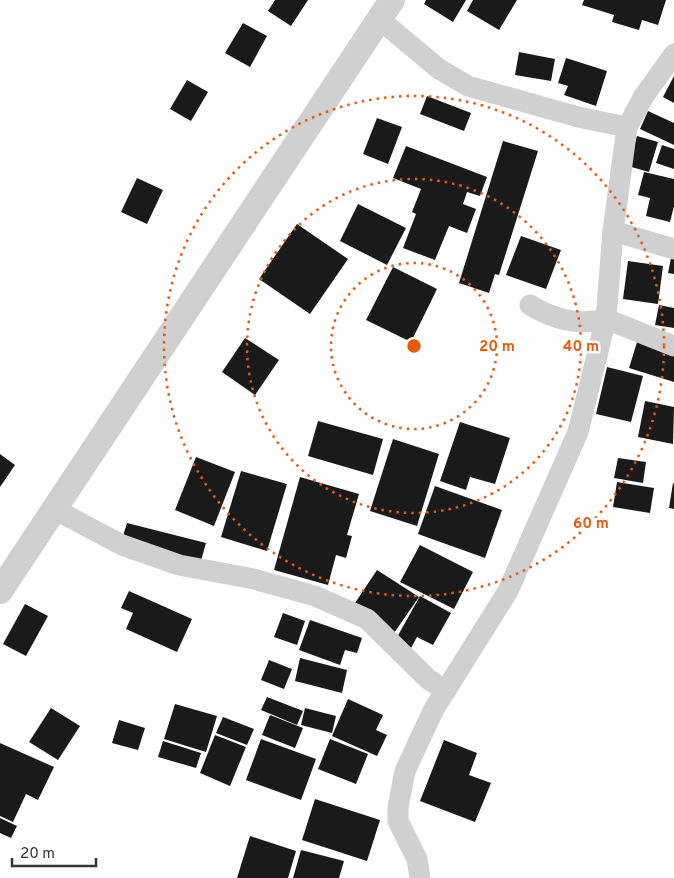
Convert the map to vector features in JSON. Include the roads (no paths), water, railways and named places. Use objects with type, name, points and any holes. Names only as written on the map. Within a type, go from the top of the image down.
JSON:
[{"type":"street","points":[[0,591],[386,10],[439,69],[468,86],[578,117],[627,127]]},
{"type":"street","points":[[420,878],[417,859],[398,820],[398,807],[405,771],[434,708],[508,591],[578,432],[606,318],[613,231],[627,127],[644,96],[674,54]]},
{"type":"street","points":[[613,231],[674,249]]},
{"type":"street","points":[[530,305],[544,313],[567,320],[596,321],[606,318],[674,346]]},
{"type":"street","points":[[54,509],[122,545],[179,565],[254,580],[316,596],[367,619],[428,680],[446,690]]}]
